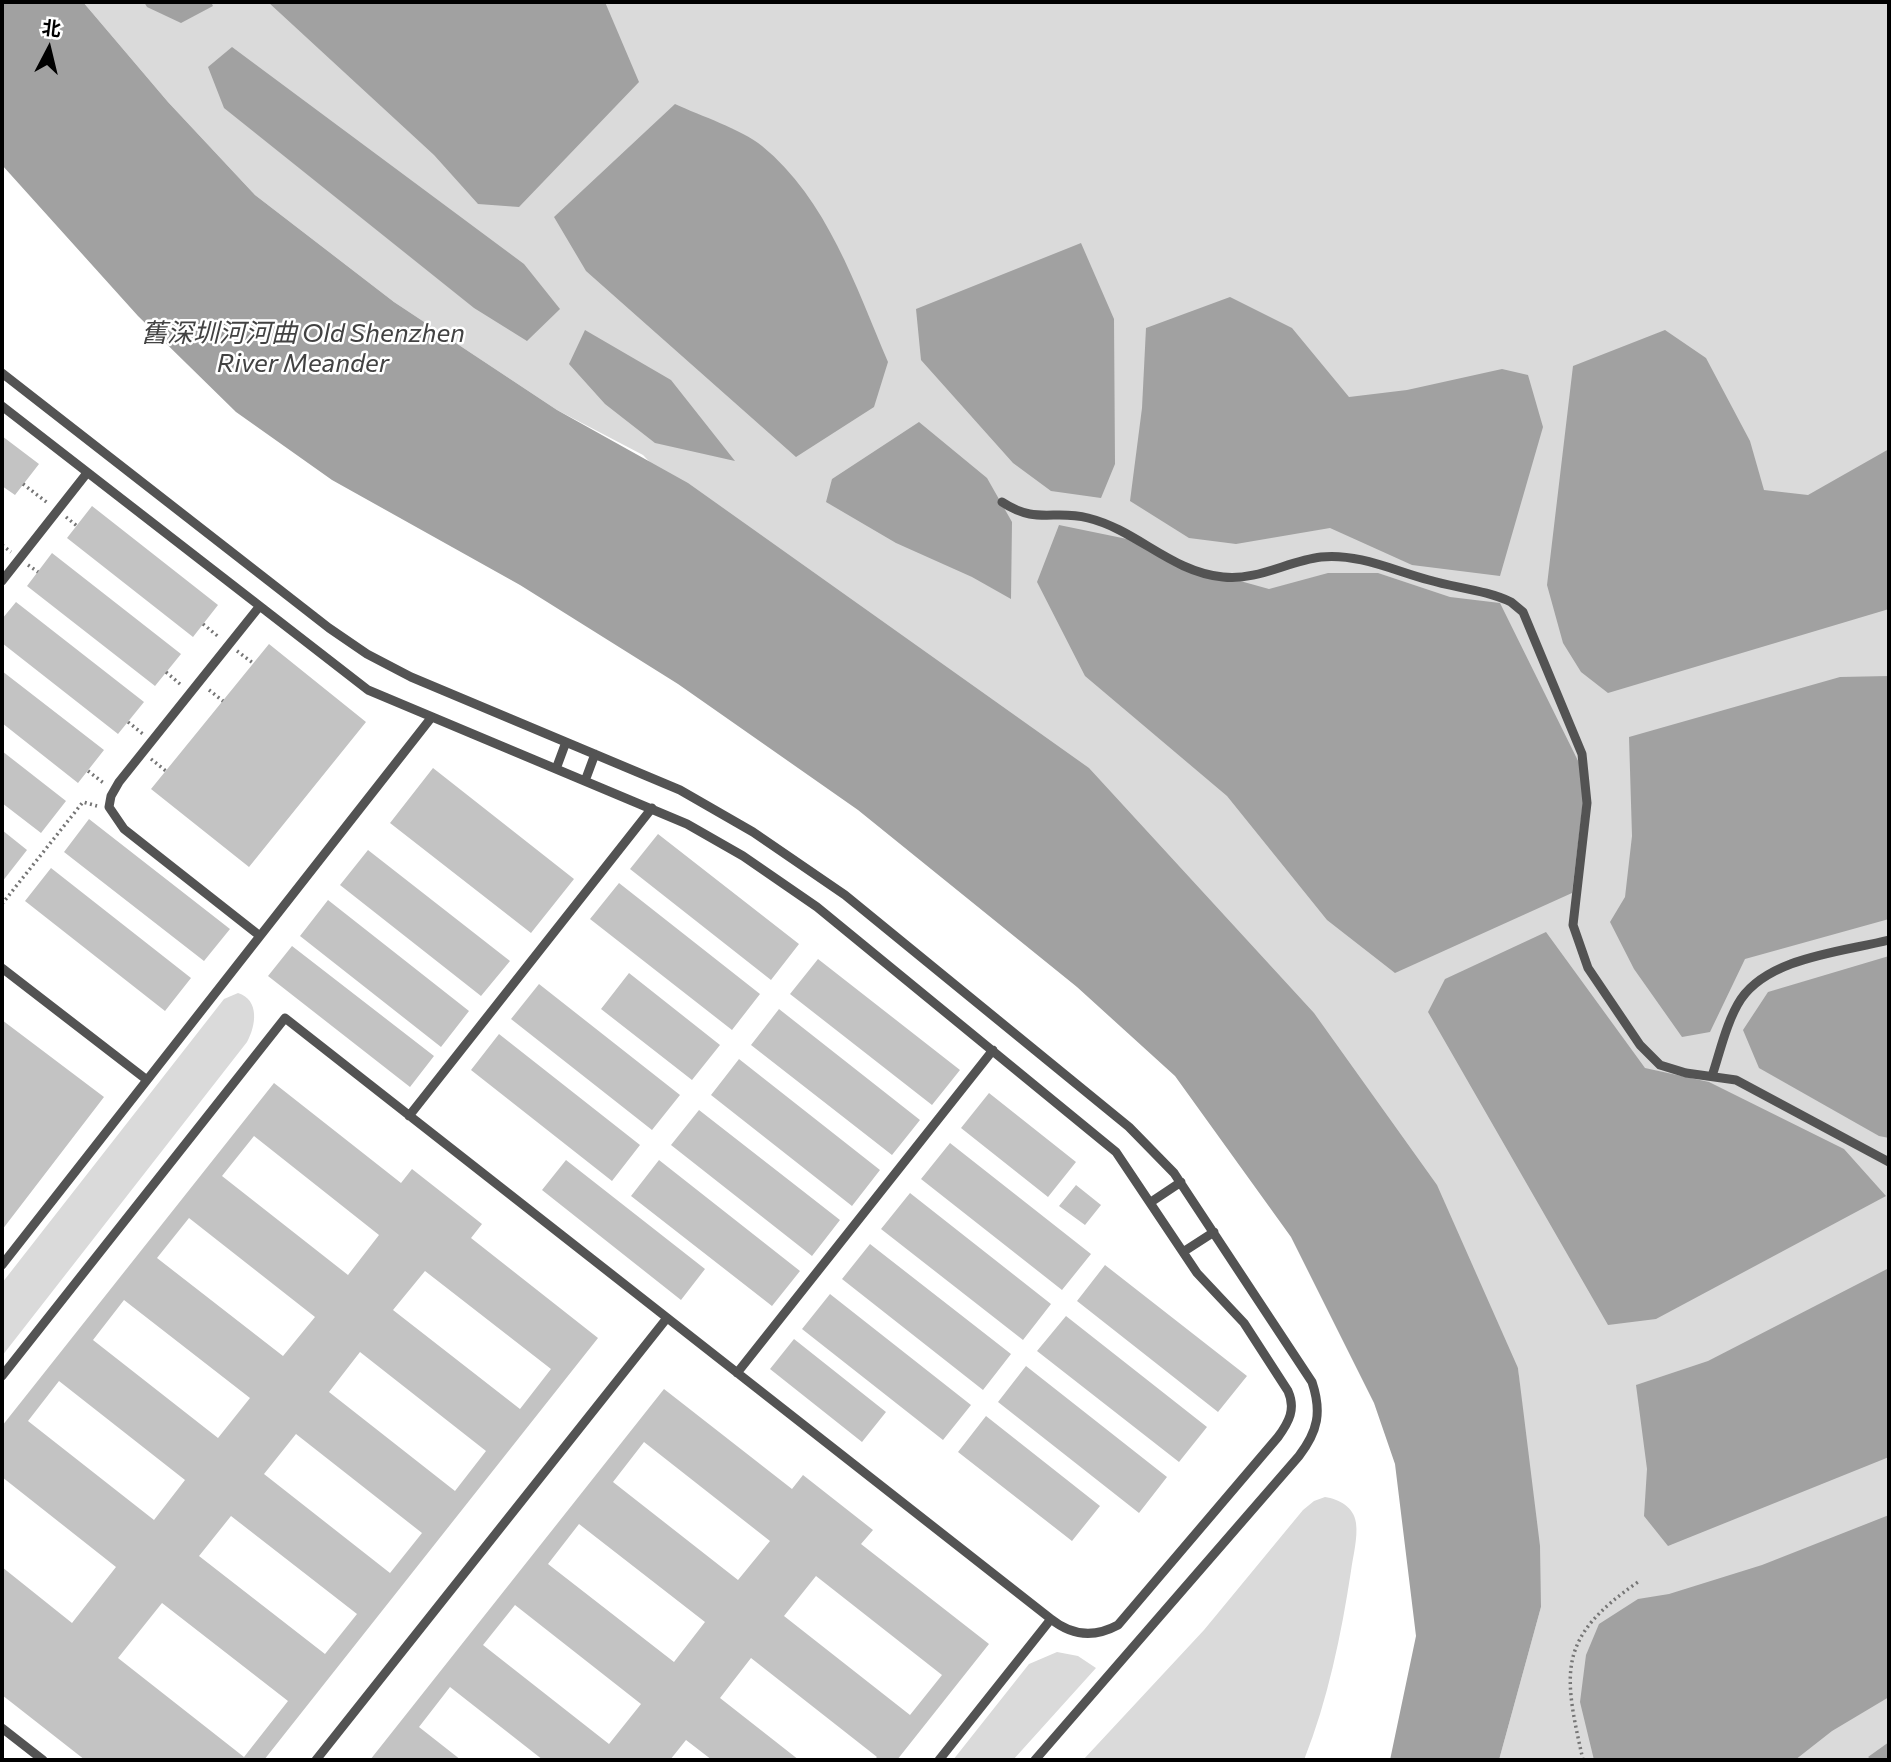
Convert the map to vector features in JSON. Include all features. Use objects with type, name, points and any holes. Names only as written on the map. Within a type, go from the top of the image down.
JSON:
[{"type":"lane","points":[[2,373],[329,628],[367,654],[411,677],[701,801],[835,888],[1136,1133],[1165,1161],[1181,1182],[1312,1382],[1318,1406],[1318,1423],[1299,1456],[1035,1760]]},
{"type":"lane","points":[[2,406],[351,679],[392,702],[652,808],[716,838],[779,879],[843,928],[1116,1152],[1197,1273],[1236,1312],[1292,1400],[1291,1418],[1278,1437],[1118,1625],[1088,1634],[1068,1630],[285,1018],[2,1376]]},
{"type":"lane","points":[[2,581],[87,473]]},
{"type":"lane","points":[[1002,502],[1030,516],[1088,518],[1179,566],[1204,574],[1226,578],[1251,576],[1321,557],[1344,558],[1376,563],[1511,602],[1523,612],[1582,754],[1587,803],[1573,925],[1588,968],[1640,1045],[1660,1065],[1686,1073],[1736,1080],[1889,1162]]},
{"type":"lane","points":[[259,607],[114,791],[110,802],[111,811],[124,829],[260,936]]},
{"type":"lane","points":[[2,1265],[431,718]]},
{"type":"lane","points":[[556,769],[566,742]]},
{"type":"lane","points":[[585,781],[595,754]]},
{"type":"lane","points":[[408,1116],[652,808]]},
{"type":"lane","points":[[1712,1076],[1739,1002],[1757,979],[1783,966],[1889,940]]},
{"type":"lane","points":[[2,968],[147,1080]]},
{"type":"lane","points":[[737,1373],[993,1050]]},
{"type":"lane","points":[[1151,1202],[1181,1182]]},
{"type":"lane","points":[[1183,1252],[1214,1232]]},
{"type":"lane","points":[[316,1760],[667,1318]]},
{"type":"lane","points":[[939,1760],[1051,1619]]},
{"type":"lane","points":[[2,1728],[43,1760]]},
{"type":"path","points":[[166,673],[190,693]]},
{"type":"path","points":[[199,682],[223,701]]},
{"type":"path","points":[[88,771],[114,791]]},
{"type":"path","points":[[2,904],[83,802],[111,811]]},
{"type":"path","points":[[1583,1760],[1569,1699],[1573,1648],[1604,1605],[1638,1582]]},
{"type":"shaded area","points":[[83,2],[1889,2],[1889,1760],[1499,1760],[1541,1607],[1518,1368],[643,455],[557,410],[394,302],[255,195],[168,102]]},
{"type":"shaded area","points":[[238,993],[245,996],[253,1007],[254,1021],[247,1042],[2,1356],[2,1283],[224,999]]},
{"type":"shaded area","points":[[1325,1497],[1349,1508],[1355,1517],[1356,1535],[1333,1667],[1304,1760],[1083,1760],[1204,1630],[1303,1510],[1314,1501]]},
{"type":"shaded area","points":[[1057,1652],[1078,1656],[1096,1668],[1013,1760],[953,1760],[1029,1664]]},
{"type":"water","name":"舊深圳河河曲 Old Shenzhen River Meander","points":[[2,2],[83,2],[168,102],[255,195],[394,302],[557,410],[688,483],[1089,768],[1314,1013],[1437,1185],[1518,1368],[1540,1546],[1541,1607],[1499,1760],[1390,1760],[1416,1636],[1395,1464],[1374,1403],[1291,1237],[1175,1076],[1077,987],[858,810],[678,684],[520,585],[332,480],[236,412],[138,316],[2,165]]},
{"type":"water","points":[[144,2],[211,2],[213,6],[181,23],[147,7]]},
{"type":"water","points":[[268,2],[605,2],[639,82],[519,207],[478,204],[434,155]]},
{"type":"water","points":[[232,47],[524,264],[560,309],[527,341],[474,308],[224,108],[208,67]]},
{"type":"water","points":[[675,104],[743,134],[762,146],[785,167],[805,192],[837,246],[888,362],[874,407],[796,457],[586,271],[554,217]]},
{"type":"water","points":[[1081,243],[1114,319],[1115,464],[1101,498],[1051,491],[1013,463],[921,360],[916,309]]},
{"type":"water","points":[[1230,297],[1292,328],[1349,397],[1407,390],[1502,369],[1528,375],[1543,427],[1500,576],[1412,565],[1330,528],[1236,544],[1189,538],[1130,501],[1142,408],[1146,328]]},
{"type":"water","points":[[585,330],[671,380],[735,461],[655,443],[605,404],[569,364]]},
{"type":"water","points":[[1665,330],[1706,358],[1750,441],[1764,490],[1808,495],[1889,449],[1889,609],[1608,693],[1581,672],[1563,643],[1547,585],[1573,366]]},
{"type":"water","points":[[919,422],[987,478],[1012,522],[1011,599],[972,577],[896,543],[826,502],[832,479]]},
{"type":"water","points":[[1059,525],[1132,540],[1197,569],[1269,589],[1328,573],[1378,573],[1450,597],[1500,603],[1586,777],[1572,893],[1395,973],[1327,920],[1227,796],[1085,676],[1037,582]]},
{"type":"water","points":[[1889,676],[1889,919],[1745,959],[1710,1032],[1682,1037],[1634,969],[1610,922],[1625,897],[1632,836],[1629,737],[1840,677]]},
{"type":"water","points":[[1546,932],[1645,1068],[1709,1082],[1844,1149],[1886,1196],[1656,1319],[1608,1325],[1428,1012],[1445,979]]},
{"type":"water","points":[[1889,956],[1889,1138],[1879,1136],[1759,1068],[1743,1030],[1768,992]]},
{"type":"water","points":[[1889,1268],[1889,1457],[1668,1546],[1644,1516],[1647,1469],[1636,1385],[1708,1361]]},
{"type":"water","points":[[1889,1515],[1889,1697],[1832,1731],[1795,1760],[1594,1760],[1580,1702],[1586,1655],[1599,1624],[1638,1599],[1669,1594],[1762,1565]]},
{"type":"water","points":[[1889,1742],[1889,1760],[1872,1760],[1868,1757]]},
{"type":"building","points":[[2,436],[39,464],[15,495],[2,486]]},
{"type":"building","points":[[92,506],[218,605],[193,637],[67,538]]},
{"type":"building","points":[[52,553],[181,654],[155,686],[27,586]]},
{"type":"building","points":[[16,602],[144,702],[118,734],[2,643],[2,619]]},
{"type":"building","points":[[269,644],[366,722],[249,867],[151,789]]},
{"type":"building","points":[[2,671],[104,750],[78,783],[2,723]]},
{"type":"building","points":[[2,751],[66,801],[41,833],[2,803]]},
{"type":"building","points":[[433,768],[574,879],[531,933],[390,823]]},
{"type":"building","points":[[89,819],[230,929],[204,961],[64,852]]},
{"type":"building","points":[[2,830],[27,850],[2,882]]},
{"type":"building","points":[[658,834],[799,944],[771,980],[630,869]]},
{"type":"building","points":[[368,850],[510,961],[481,996],[340,885]]},
{"type":"building","points":[[51,868],[191,978],[165,1011],[25,901]]},
{"type":"building","points":[[619,883],[760,994],[732,1030],[590,919]]},
{"type":"building","points":[[328,900],[469,1011],[441,1047],[300,936]]},
{"type":"building","points":[[292,946],[434,1056],[410,1087],[268,976]]},
{"type":"building","points":[[818,959],[960,1070],[932,1105],[790,994]]},
{"type":"building","points":[[629,973],[720,1045],[692,1080],[601,1009]]},
{"type":"building","points":[[539,984],[680,1095],[652,1130],[511,1019]]},
{"type":"building","points":[[779,1009],[920,1120],[892,1155],[751,1045]]},
{"type":"building","points":[[2,1020],[104,1097],[2,1230]]},
{"type":"building","points":[[499,1034],[640,1145],[612,1181],[471,1070]]},
{"type":"building","points":[[739,1059],[880,1170],[852,1206],[711,1095]]},
{"type":"building","points":[[274,1083],[401,1183],[412,1169],[482,1224],[471,1238],[598,1338],[264,1760],[85,1760],[2,1695],[2,1567],[72,1623],[116,1567],[2,1477],[2,1426]],"holes":[[[254,1136],[379,1235],[348,1275],[222,1176]],[[189,1218],[315,1317],[283,1356],[157,1258]],[[425,1271],[551,1369],[520,1409],[393,1310]],[[124,1300],[250,1398],[218,1438],[93,1340]],[[360,1352],[486,1451],[455,1491],[329,1392]],[[59,1381],[185,1480],[154,1520],[28,1421]],[[296,1434],[422,1533],[390,1573],[264,1474]],[[231,1516],[357,1614],[325,1654],[199,1556]],[[162,1603],[288,1701],[244,1757],[118,1658]]]},
{"type":"building","points":[[989,1093],[1076,1162],[1048,1197],[961,1128]]},
{"type":"building","points":[[699,1110],[840,1220],[812,1256],[671,1145]]},
{"type":"building","points":[[950,1143],[1091,1254],[1062,1290],[921,1179]]},
{"type":"building","points":[[566,1160],[705,1269],[681,1300],[542,1190]]},
{"type":"building","points":[[659,1160],[800,1271],[772,1306],[631,1196]]},
{"type":"building","points":[[1076,1185],[1101,1205],[1085,1225],[1059,1206]]},
{"type":"building","points":[[910,1193],[1051,1304],[1023,1340],[881,1229]]},
{"type":"building","points":[[870,1244],[1011,1354],[983,1390],[842,1279]]},
{"type":"building","points":[[1105,1265],[1247,1376],[1218,1412],[1077,1301]]},
{"type":"building","points":[[830,1294],[971,1405],[943,1440],[802,1329]]},
{"type":"building","points":[[1066,1316],[1207,1427],[1179,1462],[1037,1351]]},
{"type":"building","points":[[794,1339],[886,1412],[862,1442],[770,1369]]},
{"type":"building","points":[[1026,1366],[1167,1477],[1139,1513],[998,1402]]},
{"type":"building","points":[[664,1389],[792,1489],[803,1475],[873,1530],[861,1544],[989,1644],[897,1760],[874,1760],[877,1757],[751,1658],[720,1698],[799,1760],[712,1760],[686,1740],[670,1760],[543,1760],[450,1687],[419,1727],[461,1760],[370,1760]],"holes":[[[644,1442],[770,1541],[738,1580],[613,1482]],[[579,1524],[705,1622],[674,1662],[548,1564]],[[816,1576],[942,1675],[910,1715],[784,1616]],[[515,1605],[641,1704],[609,1744],[483,1645]]]},
{"type":"building","points":[[986,1416],[1100,1506],[1072,1541],[958,1452]]}]
